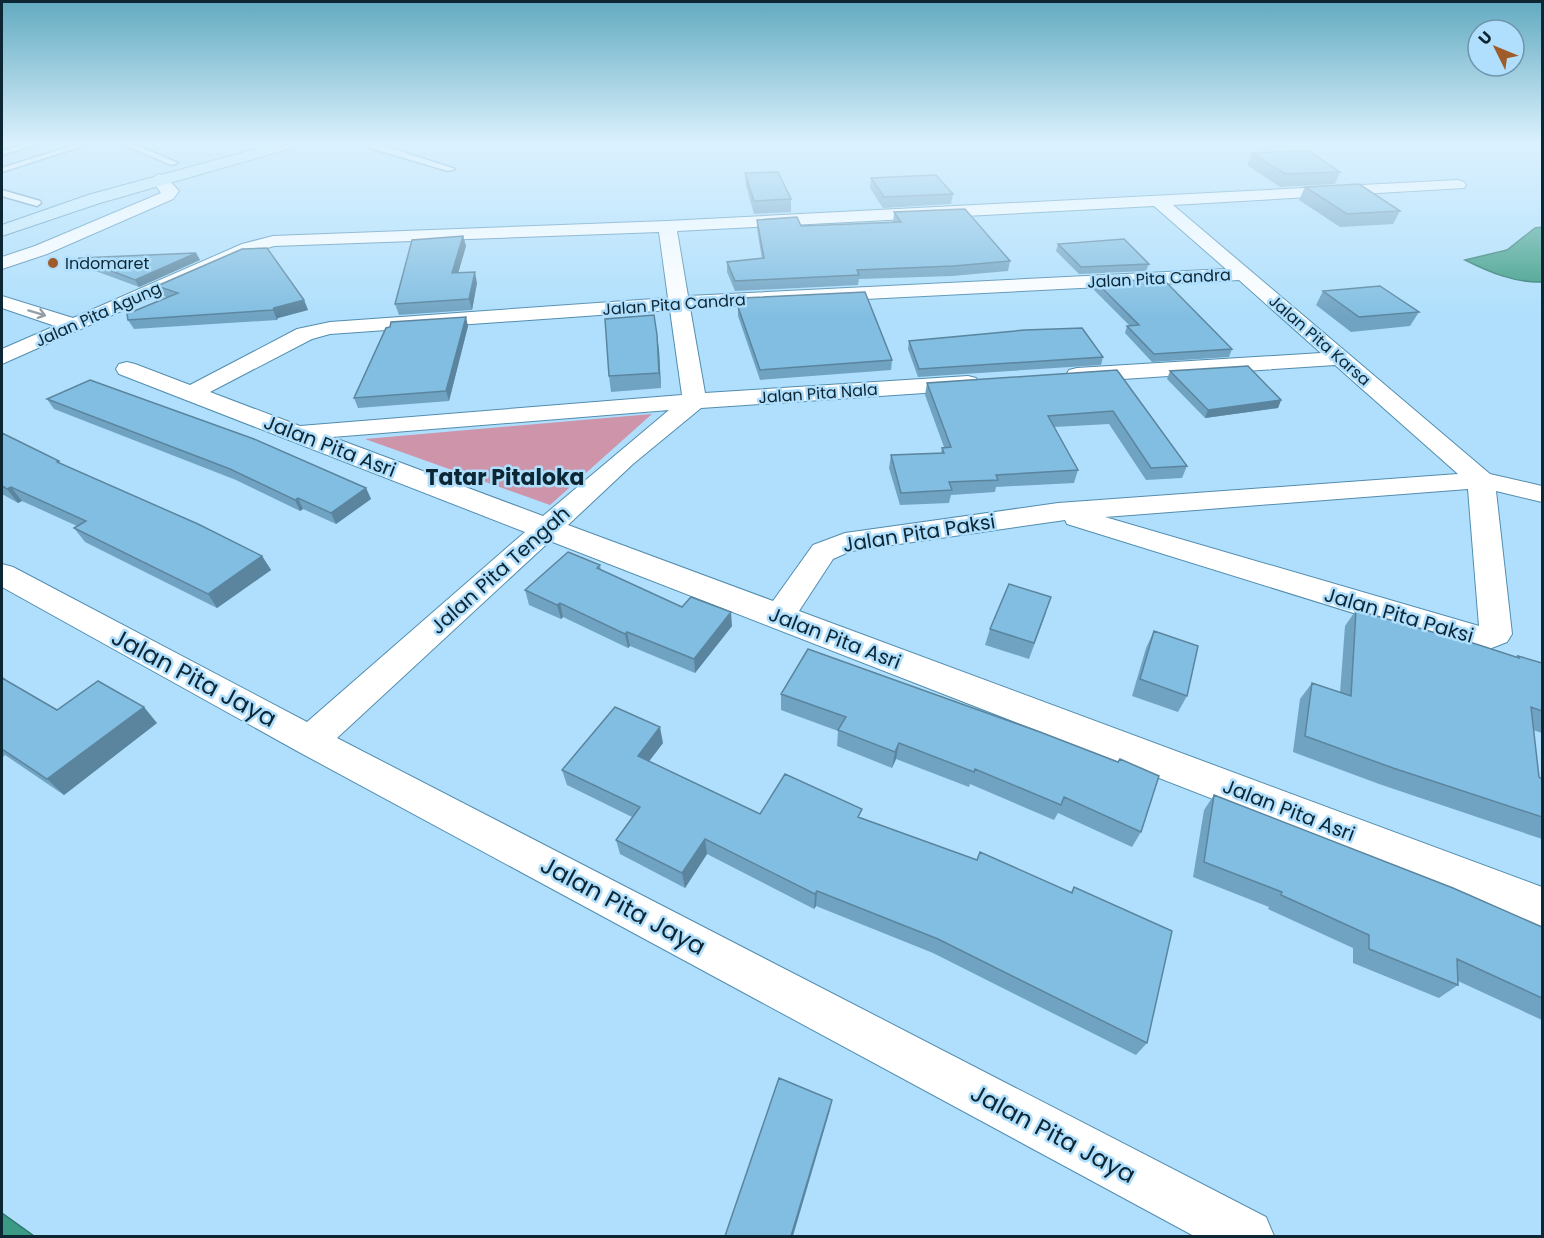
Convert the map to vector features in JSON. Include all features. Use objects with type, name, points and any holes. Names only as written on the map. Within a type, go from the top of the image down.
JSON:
[{"type":"main road","points":[[2,215],[41,202]]},
{"type":"main road","points":[[2,231],[90,202]]},
{"type":"street","points":[[2,263],[41,250],[154,202]]},
{"type":"street","points":[[695,401],[667,226],[1144,202]]},
{"type":"street","name":"Jalan Pita Karsa","points":[[1160,202],[1481,480]]},
{"type":"street","name":"Jalan Pita Agung","points":[[2,357],[262,243],[667,226]]},
{"type":"street","name":"Jalan Pita Candra","points":[[191,393],[316,330],[679,303],[1243,274]]},
{"type":"street","points":[[2,302],[74,325]]},
{"type":"street","points":[[2,339],[24,346]]},
{"type":"street","points":[[1053,377],[1340,358]]},
{"type":"street","name":"Jalan Pita Asri","points":[[128,369],[1542,907]]},
{"type":"street","name":"Jalan Pita Nala","points":[[296,433],[695,401],[994,381]]},
{"type":"street","name":"Jalan Pita Tengah","points":[[310,741],[547,528],[695,401]]},
{"type":"street","points":[[1481,480],[1542,495]]},
{"type":"street","name":"Jalan Pita Paksi","points":[[779,616],[823,552],[845,542],[1058,512],[1481,480],[1496,634],[1484,639],[1466,636],[1058,512]]},
{"type":"street","name":"Jalan Pita Jaya","points":[[2,574],[310,741],[1247,1236]]},
{"type":"lane","points":[[32,202],[37,203]]},
{"type":"shaded area","points":[[1542,227],[1542,282],[1522,281],[1502,276],[1465,260],[1507,250],[1535,228]]},
{"type":"shaded area","points":[[652,414],[550,505],[365,439]]},
{"type":"shaded area","points":[[2,1213],[34,1236],[2,1236]]},
{"type":"building","points":[[1328,202],[1386,202],[1400,211],[1347,214]]},
{"type":"building","points":[[965,209],[1010,261],[857,270],[859,275],[735,281],[727,262],[764,258],[757,220],[797,217],[801,226],[901,222],[894,212]]},
{"type":"building","points":[[463,236],[452,273],[475,272],[469,299],[395,304],[412,240]]},
{"type":"building","points":[[1124,239],[1149,264],[1081,267],[1058,244]]},
{"type":"building","points":[[267,248],[304,300],[273,310],[128,320],[127,314],[178,293],[157,286],[242,249]]},
{"type":"building","points":[[196,253],[135,280],[78,258]]},
{"type":"building","points":[[1163,279],[1232,349],[1154,354],[1127,326],[1139,325],[1096,282]]},
{"type":"building","points":[[1380,286],[1419,312],[1359,317],[1323,291]]},
{"type":"building","points":[[865,292],[892,360],[760,370],[738,307],[746,306],[742,298]]},
{"type":"building","points":[[654,315],[659,373],[609,376],[605,319]]},
{"type":"building","points":[[466,317],[446,391],[354,398],[386,328],[390,327],[391,322]]},
{"type":"building","points":[[1082,328],[1103,357],[919,369],[909,341],[1025,330]]},
{"type":"building","points":[[1248,366],[1281,400],[1208,410],[1170,371]]},
{"type":"building","points":[[1117,370],[1187,466],[1151,468],[1113,411],[1048,416],[1078,470],[996,475],[998,480],[949,482],[952,490],[901,493],[891,455],[944,453],[942,448],[951,447],[927,383]]},
{"type":"building","points":[[90,380],[254,439],[366,488],[331,513],[298,498],[295,500],[230,469],[47,399]]},
{"type":"building","points":[[2,433],[59,461],[57,462],[198,524],[262,556],[208,594],[74,528],[86,521],[11,487],[7,489],[2,486]]},
{"type":"building","points":[[568,552],[600,565],[597,568],[682,607],[691,597],[731,612],[694,659],[627,632],[625,634],[560,603],[557,605],[525,590]]},
{"type":"building","points":[[1009,584],[1051,597],[1034,643],[990,629]]},
{"type":"building","points":[[1356,610],[1542,663],[1542,711],[1531,707],[1539,777],[1542,779],[1542,817],[1393,768],[1305,736],[1312,683],[1351,696]]},
{"type":"building","points":[[1154,631],[1198,646],[1187,696],[1140,679]]},
{"type":"building","points":[[808,649],[1118,762],[1120,759],[1159,776],[1141,832],[1064,797],[1061,805],[975,769],[974,772],[899,743],[895,752],[838,730],[846,717],[781,694]]},
{"type":"building","points":[[2,678],[57,710],[98,681],[144,707],[47,779],[2,749]]},
{"type":"building","points":[[615,707],[660,727],[638,756],[760,814],[785,774],[862,809],[858,817],[977,860],[980,852],[1072,893],[1074,887],[1172,931],[1147,1043],[938,939],[817,891],[815,894],[705,839],[682,873],[616,840],[640,807],[562,770]]},
{"type":"building","points":[[1214,795],[1453,888],[1542,927],[1542,998],[1457,959],[1458,985],[1369,949],[1369,935],[1281,895],[1282,892],[1204,862]]},
{"type":"building","points":[[779,1078],[832,1100],[791,1236],[725,1236]]},
{"type":"place","name":"Indomaret","points":[[53,263]]},
{"type":"district","name":"Tatar Pitaloka","points":[[505,477]]}]
